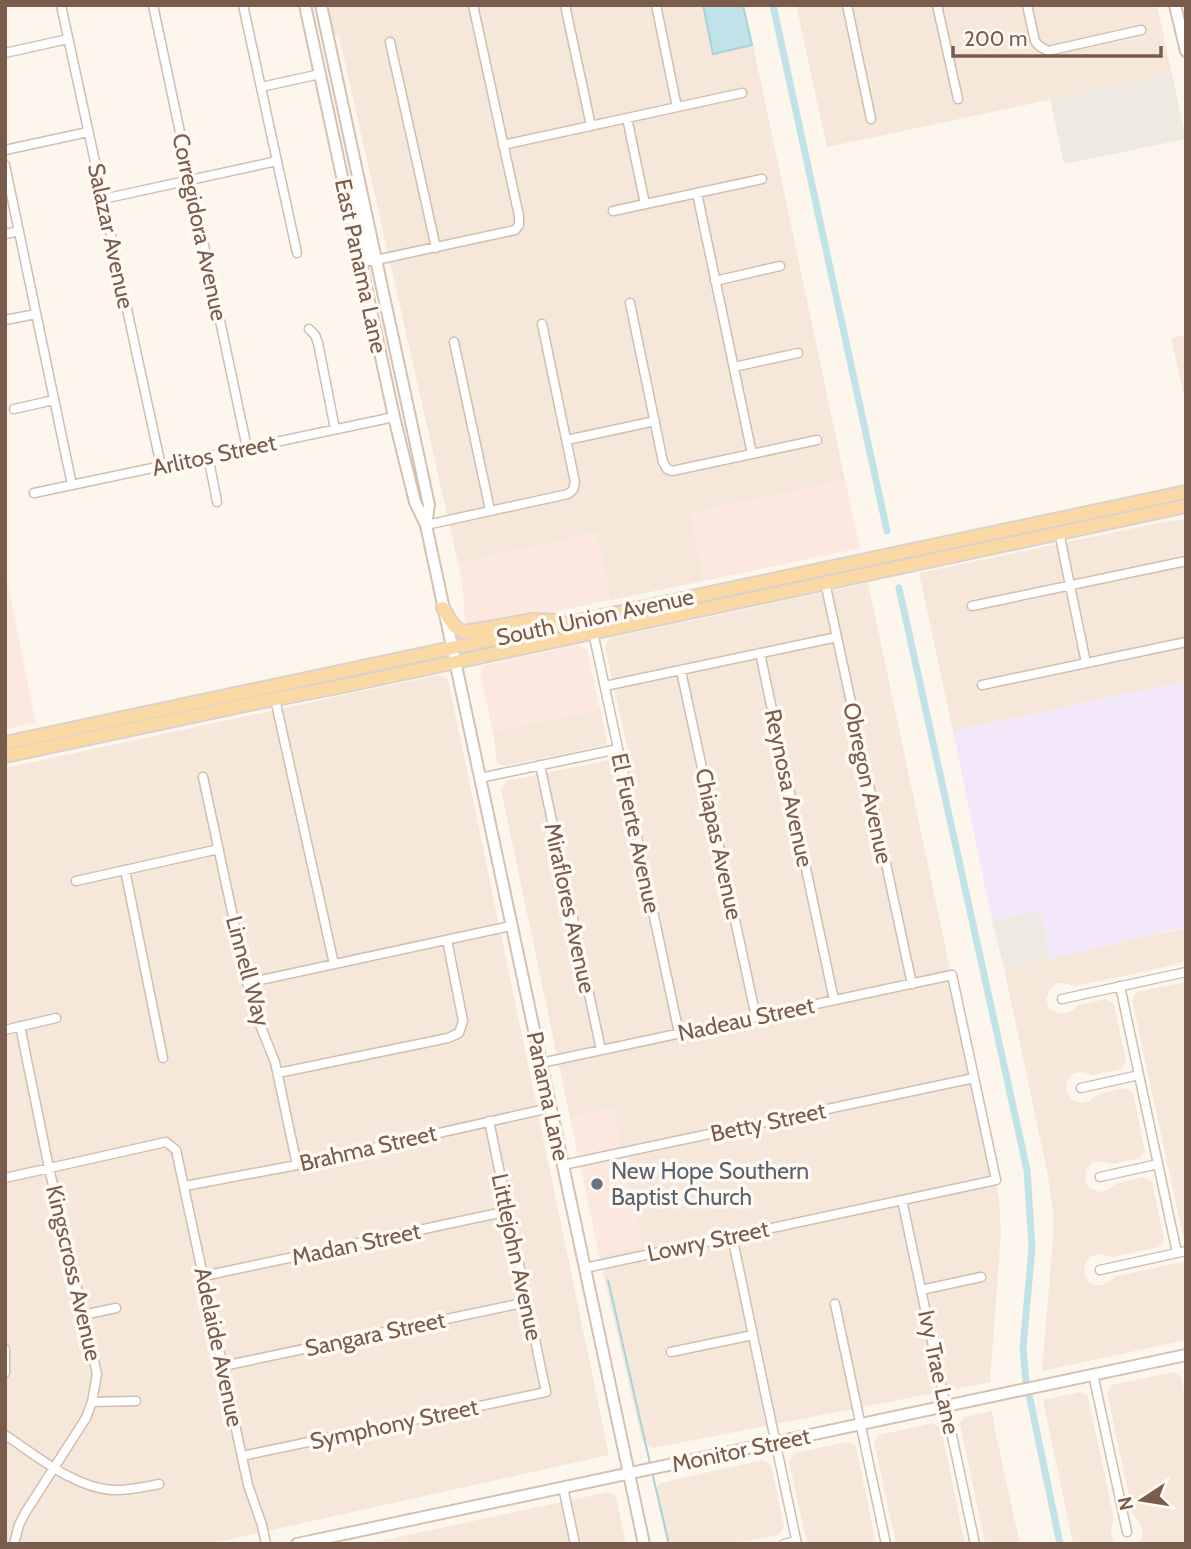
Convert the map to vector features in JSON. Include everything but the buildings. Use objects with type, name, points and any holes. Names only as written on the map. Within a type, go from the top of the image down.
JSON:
[{"type":"main road","name":"East Panama Lane","points":[[305,5],[394,417],[415,502],[426,525],[452,648]]},
{"type":"main road","name":"East Panama Lane","points":[[321,5],[428,501],[426,525]]},
{"type":"main road","points":[[1175,5],[1186,51]]},
{"type":"main road","points":[[320,74],[332,88],[342,136],[355,162]]},
{"type":"main road","points":[[342,178],[355,199],[367,254],[370,260],[376,260]]},
{"type":"main road","points":[[394,417],[404,426],[417,482],[428,501]]},
{"type":"main road","name":"South Union Avenue","points":[[7,744],[1186,492]]},
{"type":"main road","name":"South Union Avenue","points":[[5,756],[1186,506]]},
{"type":"main road","points":[[443,608],[454,626],[465,632],[533,620],[571,622]]},
{"type":"main road","points":[[540,644],[559,632],[602,623],[606,619],[605,615]]},
{"type":"main road","points":[[455,662],[468,652],[531,638],[546,628]]},
{"type":"main road","points":[[378,679],[405,666],[448,655],[452,648]]},
{"type":"main road","name":"Panama Lane","points":[[452,648],[644,1544]]},
{"type":"main road","points":[[32,750],[40,742],[93,730],[98,723]]},
{"type":"main road","name":"Monitor Street","points":[[297,1544],[1186,1355]]},
{"type":"street","name":"Salazar Avenue","points":[[61,5],[161,466]]},
{"type":"street","name":"Corregidora Avenue","points":[[153,5],[247,448]]},
{"type":"street","points":[[243,5],[297,253]]},
{"type":"street","points":[[376,260],[515,230],[519,225],[473,5]]},
{"type":"street","points":[[565,5],[590,126]]},
{"type":"street","points":[[656,5],[677,107]]},
{"type":"street","points":[[847,5],[871,119]]},
{"type":"street","points":[[937,5],[958,99]]},
{"type":"street","points":[[1027,5],[1035,41],[1039,47],[1048,51],[1141,30]]},
{"type":"street","points":[[5,53],[68,39]]},
{"type":"street","points":[[390,42],[436,248]]},
{"type":"street","points":[[261,87],[320,74]]},
{"type":"street","points":[[503,145],[742,93]]},
{"type":"street","points":[[627,118],[645,204]]},
{"type":"street","points":[[5,150],[88,132]]},
{"type":"street","points":[[103,199],[277,161]]},
{"type":"street","points":[[5,165],[72,485]]},
{"type":"street","points":[[614,211],[762,179]]},
{"type":"street","points":[[697,193],[752,454]]},
{"type":"street","points":[[5,234],[19,231]]},
{"type":"street","points":[[715,281],[780,266]]},
{"type":"street","points":[[630,303],[663,462],[667,468],[672,471],[817,440]]},
{"type":"street","points":[[5,320],[36,314]]},
{"type":"street","points":[[426,525],[568,494],[573,490],[575,482],[542,324]]},
{"type":"street","points":[[309,329],[315,335],[335,429]]},
{"type":"street","points":[[454,342],[490,510]]},
{"type":"street","points":[[734,367],[798,353]]},
{"type":"street","points":[[14,409],[54,400]]},
{"type":"street","name":"Arlitos Street","points":[[34,493],[394,417]]},
{"type":"street","points":[[567,440],[655,421]]},
{"type":"street","points":[[208,456],[217,502]]},
{"type":"street","points":[[1059,532],[1086,663]]},
{"type":"street","points":[[972,606],[1186,561]]},
{"type":"street","name":"Obregon Avenue","points":[[825,582],[912,984]]},
{"type":"street","name":"El Fuerte Avenue","points":[[593,632],[679,1033]]},
{"type":"street","points":[[604,686],[837,637]]},
{"type":"street","points":[[982,685],[1186,642]]},
{"type":"street","name":"Reynosa Avenue","points":[[760,653],[834,1000]]},
{"type":"street","name":"Chiapas Avenue","points":[[681,671],[757,1017]]},
{"type":"street","points":[[275,699],[334,964]]},
{"type":"street","points":[[480,778],[618,749]]},
{"type":"street","name":"Miraflores Avenue","points":[[540,765],[601,1050]]},
{"type":"street","name":"Linnell Way","points":[[203,777],[252,1005],[278,1073],[297,1165]]},
{"type":"street","points":[[76,881],[219,849]]},
{"type":"street","points":[[125,870],[163,1058]]},
{"type":"street","points":[[247,983],[511,926]]},
{"type":"street","points":[[278,1073],[448,1038],[459,1033],[463,1021],[447,940]]},
{"type":"street","points":[[1062,999],[1186,972]]},
{"type":"street","name":"Nadeau Street","points":[[541,1063],[952,975],[974,1078]]},
{"type":"street","points":[[1100,1270],[1181,1252],[1158,1164],[1120,986]]},
{"type":"street","points":[[5,1030],[56,1018]]},
{"type":"street","name":"Kingscross Avenue","points":[[14,1544],[25,1513],[86,1418],[97,1374],[49,1168],[20,1026]]},
{"type":"street","points":[[1081,1088],[1139,1075]]},
{"type":"street","name":"Betty Street","points":[[563,1165],[974,1078]]},
{"type":"street","name":"Lowry Street","points":[[585,1268],[996,1180],[974,1078]]},
{"type":"street","name":"Brahma Street","points":[[185,1186],[297,1165],[550,1108]]},
{"type":"street","name":"Littlejohn Avenue","points":[[489,1121],[546,1392]]},
{"type":"street","name":"Adelaide Avenue","points":[[49,1168],[166,1142],[176,1150],[248,1485],[266,1544]]},
{"type":"street","points":[[1100,1177],[1158,1164]]},
{"type":"street","points":[[5,1178],[49,1168]]},
{"type":"street","name":"Ivy Trae Lane","points":[[902,1200],[975,1544]]},
{"type":"street","name":"Madan Street","points":[[204,1276],[508,1211]]},
{"type":"street","points":[[732,1236],[797,1542],[784,1544]]},
{"type":"street","points":[[921,1290],[981,1277]]},
{"type":"street","name":"Sangara Street","points":[[223,1366],[527,1302]]},
{"type":"street","points":[[835,1304],[886,1544]]},
{"type":"street","points":[[83,1315],[116,1308]]},
{"type":"street","points":[[671,1352],[752,1335]]},
{"type":"street","points":[[5,1349],[5,1373]]},
{"type":"street","points":[[1093,1374],[1127,1532]]},
{"type":"street","name":"Symphony Street","points":[[242,1456],[546,1392]]},
{"type":"street","points":[[92,1402],[136,1401]]},
{"type":"street","points":[[5,1435],[84,1484],[110,1490],[159,1484]]},
{"type":"street","points":[[563,1487],[575,1544]]},
{"type":"shaded area","points":[[324,5],[703,5],[713,54],[753,45],[845,480],[690,513],[704,581],[611,600],[596,533],[458,563],[339,36],[331,37]]},
{"type":"shaded area","points":[[796,5],[1157,5],[1172,74],[827,147]]},
{"type":"shaded area","points":[[1172,74],[1186,139],[1064,164],[1050,99]]},
{"type":"shaded area","points":[[1186,335],[1186,396],[1184,396],[1171,338]]},
{"type":"shaded area","points":[[845,480],[860,548],[704,581],[689,513]]},
{"type":"shaded area","points":[[1186,519],[1186,681],[953,731],[919,573]]},
{"type":"shaded area","points":[[596,533],[611,600],[471,629],[465,621],[458,563]]},
{"type":"shaded area","points":[[5,570],[36,723],[5,729]]},
{"type":"shaded area","points":[[868,583],[999,1199],[1001,1233],[990,1382],[653,1448],[642,1441],[599,1255],[642,1245],[613,1109],[570,1118],[501,789],[506,781],[629,756],[605,646],[610,638]]},
{"type":"shaded area","points":[[579,645],[587,650],[600,709],[493,732],[480,673],[485,665]]},
{"type":"shaded area","points":[[438,675],[448,679],[609,1455],[209,1544],[5,1544],[5,768]]},
{"type":"shaded area","points":[[1186,681],[1186,927],[1050,959],[1041,910],[992,921],[953,731]]},
{"type":"shaded area","points":[[600,709],[607,741],[605,745],[505,766],[497,763],[493,732]]},
{"type":"shaded area","points":[[1041,910],[1050,959],[1004,968],[992,921]]},
{"type":"shaded area","points":[[1186,928],[1186,961],[1076,986],[1058,983],[1050,989],[1046,998],[1052,1011],[1062,1014],[1079,1005],[1106,999],[1114,1004],[1126,1062],[1121,1069],[1094,1075],[1074,1073],[1067,1081],[1066,1091],[1072,1100],[1081,1103],[1098,1094],[1125,1088],[1133,1093],[1145,1151],[1140,1158],[1113,1164],[1093,1162],[1086,1170],[1085,1180],[1090,1189],[1100,1192],[1117,1183],[1144,1177],[1152,1182],[1164,1240],[1159,1247],[1113,1257],[1101,1254],[1092,1256],[1084,1268],[1085,1276],[1089,1282],[1103,1285],[1117,1276],[1186,1261],[1186,1340],[1042,1371],[1053,1213],[1048,1176],[1004,968]]},
{"type":"shaded area","points":[[1186,982],[1186,1237],[1183,1236],[1132,1000],[1137,992]]},
{"type":"shaded area","points":[[613,1109],[642,1246],[599,1255],[570,1118]]},
{"type":"shaded area","points":[[1174,1372],[1181,1377],[1186,1397],[1186,1544],[1138,1544],[1143,1531],[1133,1515],[1107,1393],[1112,1385]]},
{"type":"shaded area","points":[[1080,1392],[1088,1397],[1114,1519],[1111,1530],[1116,1544],[1073,1544],[1043,1400]]},
{"type":"shaded area","points":[[992,1411],[1020,1544],[985,1544],[960,1424],[964,1417]]},
{"type":"shaded area","points":[[933,1423],[941,1428],[965,1544],[896,1544],[874,1442],[879,1435]]},
{"type":"shaded area","points":[[848,1442],[856,1446],[876,1544],[807,1544],[789,1461],[794,1453]]},
{"type":"shaded area","points":[[763,1460],[771,1465],[784,1527],[779,1535],[731,1544],[667,1544],[655,1490],[660,1483]]},
{"type":"shaded area","points":[[608,1492],[616,1497],[626,1544],[366,1544]]},
{"type":"water","points":[[703,5],[743,5],[752,45],[713,54]]},
{"type":"waterway","points":[[773,5],[887,531]]},
{"type":"waterway","points":[[899,588],[1027,1170],[1032,1247],[1023,1348],[1026,1382]]},
{"type":"waterway","points":[[608,1280],[650,1463]]},
{"type":"waterway","points":[[1029,1394],[1060,1544]]},
{"type":"waterway","points":[[652,1472],[669,1544]]},
{"type":"place","name":"New Hope Southern Baptist Church","points":[[597,1184]]}]
